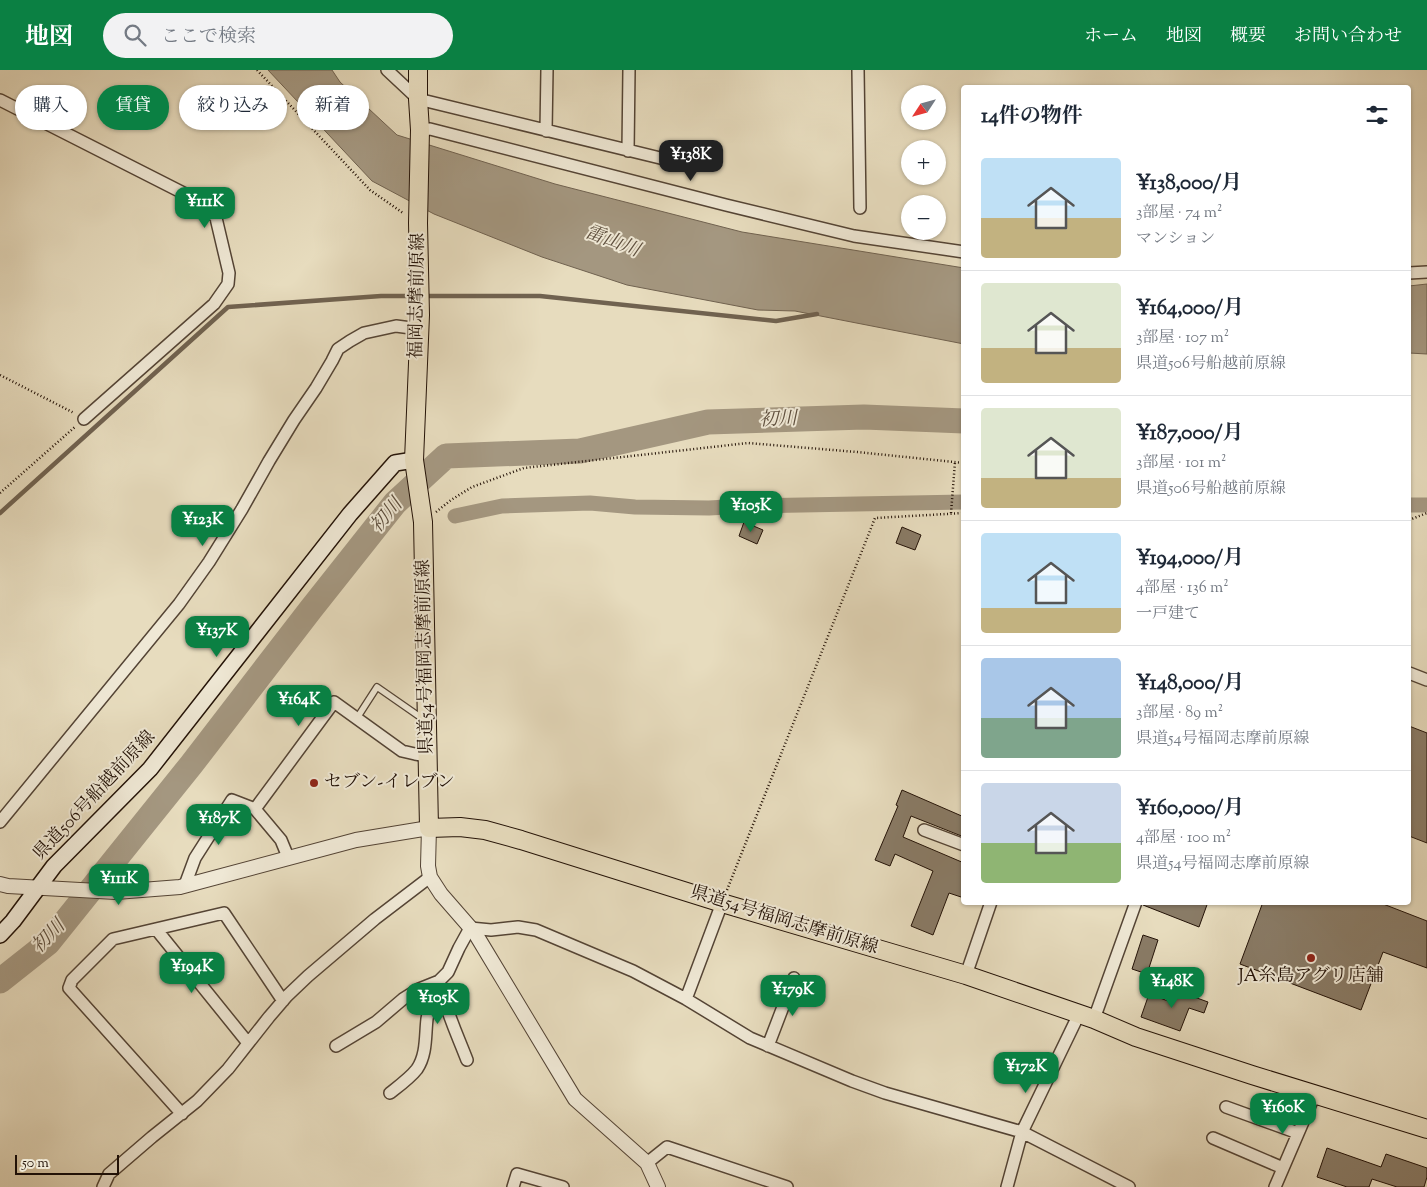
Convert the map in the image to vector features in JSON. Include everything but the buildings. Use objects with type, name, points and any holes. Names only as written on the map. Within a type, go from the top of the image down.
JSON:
[{"type":"main road","name":"福岡志摩前原線","points":[[418,70],[420,130],[418,223],[420,322],[414,460],[423,522]]},
{"type":"main road","name":"県道506号船越前原線","points":[[0,935],[14,921],[54,866],[150,769],[350,514],[394,464],[414,460]]},
{"type":"main road","name":"県道54号福岡志摩前原線","points":[[423,522],[429,828],[460,827],[485,830],[512,837],[722,903],[966,975],[1086,1017],[1136,1037],[1427,1129]]},
{"type":"street","points":[[387,70],[418,99],[693,166]]},
{"type":"street","points":[[546,131],[547,70]]},
{"type":"street","points":[[628,151],[629,70]]},
{"type":"street","points":[[858,70],[860,208]]},
{"type":"street","points":[[0,100],[203,203],[216,218],[229,273],[228,284],[214,304],[84,419]]},
{"type":"street","points":[[420,130],[430,129],[716,203],[854,236],[961,252]]},
{"type":"street","points":[[1411,273],[1427,272]]},
{"type":"street","points":[[0,822],[179,604],[209,562],[338,349],[364,333],[420,322]]},
{"type":"street","points":[[1411,674],[1427,680]]},
{"type":"street","points":[[255,809],[334,702],[402,751],[428,756]]},
{"type":"street","points":[[182,886],[195,858],[232,800],[255,809],[281,840],[288,857]]},
{"type":"street","points":[[0,884],[116,892],[182,886],[356,840],[429,828],[428,866],[430,877],[441,894],[470,928],[576,1099],[647,1163],[658,1187]]},
{"type":"street","points":[[924,830],[961,844]]},
{"type":"street","points":[[102,1187],[109,1174],[197,1101],[228,1068],[283,1001],[308,976],[375,919],[430,877]]},
{"type":"street","points":[[686,999],[722,903]]},
{"type":"street","points":[[966,975],[990,905]]},
{"type":"street","points":[[1007,1187],[1022,1132],[1086,1017],[1135,905]]},
{"type":"street","points":[[182,1114],[70,988],[72,980],[113,939],[224,912],[283,1001]]},
{"type":"street","points":[[470,928],[491,930],[518,927],[536,930],[633,971],[686,999],[750,1038],[768,1046],[885,1093],[1022,1132],[1129,1187]]},
{"type":"street","points":[[390,1093],[417,1068],[424,1054],[427,1019],[431,1000],[439,981],[448,972],[470,928]]},
{"type":"street","points":[[156,929],[248,1043]]},
{"type":"street","points":[[768,1046],[794,978]]},
{"type":"street","points":[[336,1046],[376,1022],[419,989],[439,981]]},
{"type":"street","points":[[439,981],[452,1025],[467,1060]]},
{"type":"street","points":[[1275,1187],[1316,1094]]},
{"type":"street","points":[[1226,1107],[1298,1133]]},
{"type":"street","points":[[1213,1138],[1283,1168]]},
{"type":"street","points":[[647,1163],[667,1147],[787,1187]]},
{"type":"street","points":[[513,1187],[517,1174],[563,1187]]},
{"type":"lane","points":[[357,718],[377,688],[427,722]]},
{"type":"path","points":[[258,70],[370,190],[418,223]]},
{"type":"path","points":[[0,374],[84,419],[0,493]]},
{"type":"path","points":[[423,522],[451,500],[472,487],[524,468],[631,455],[748,443],[961,462]]},
{"type":"path","points":[[951,511],[955,462]]},
{"type":"path","points":[[722,903],[875,518],[951,511],[961,513]]},
{"type":"path","points":[[1411,519],[1427,513]]},
{"type":"water","points":[[268,70],[332,70],[343,85],[297,85],[297,101],[287,90],[287,85],[282,85]]},
{"type":"water","name":"雷山川","points":[[369,109],[397,135],[555,184],[742,232],[961,268],[961,343],[795,311],[758,310],[627,285],[542,257],[434,214],[372,181],[324,130],[369,130]]},
{"type":"water","points":[[1427,284],[1427,354],[1411,353],[1411,286]]},
{"type":"waterway","points":[[0,513],[228,307],[381,296],[416,296]]},
{"type":"waterway","points":[[424,296],[540,296],[776,321],[817,314]]},
{"type":"waterway","name":"初川","points":[[0,981],[48,943],[191,765],[395,503],[446,456],[580,451],[708,422],[864,417],[961,421]]},
{"type":"waterway","points":[[455,516],[502,506],[590,503],[635,507],[709,508],[961,502]]},
{"type":"waterway","points":[[1411,505],[1427,505]]},
{"type":"place","name":"セブン-イレブン","points":[[314,783]]},
{"type":"place","name":"JA糸島アグリ店舗","points":[[1311,958]]}]
